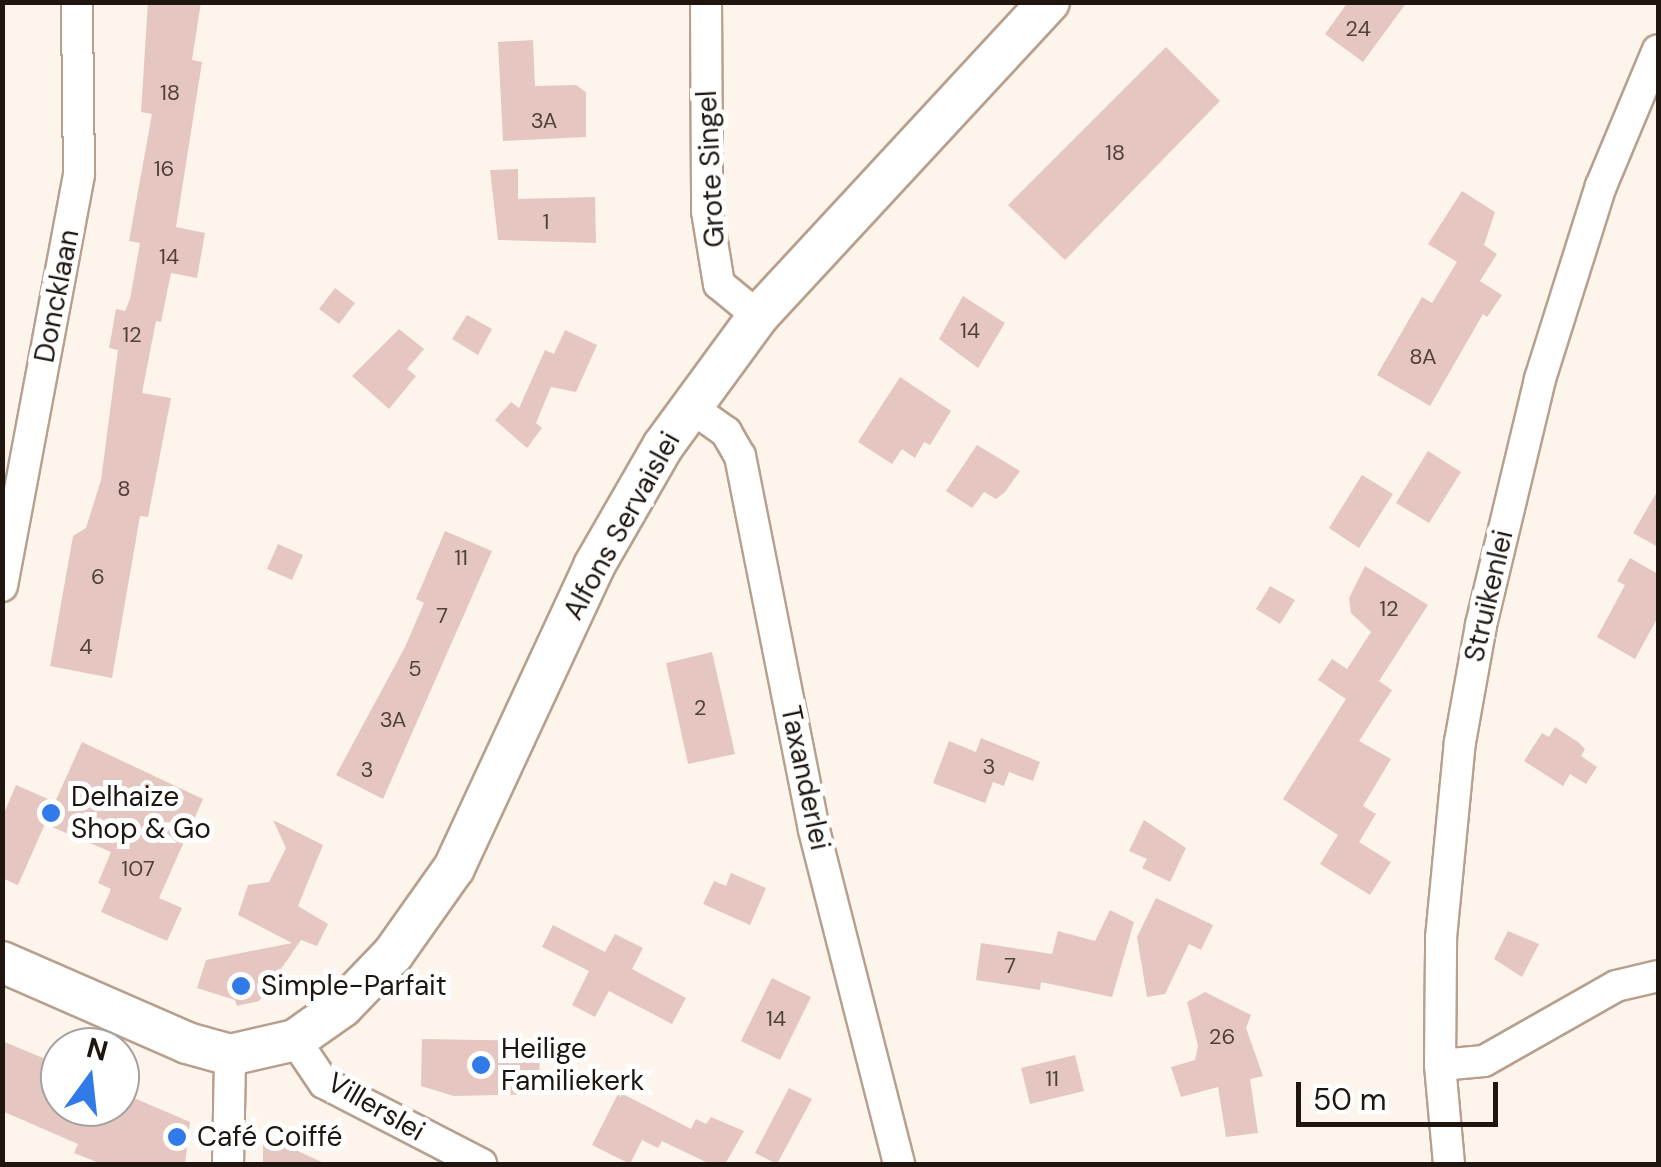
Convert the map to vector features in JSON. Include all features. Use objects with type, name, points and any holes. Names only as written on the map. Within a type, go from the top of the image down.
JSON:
[{"type":"street","name":"Doncklaan","points":[[2,586],[79,174],[77,2]]},
{"type":"street","name":"Grote Singel","points":[[706,2],[707,211],[719,284],[758,316]]},
{"type":"street","name":"Alfons Servaislei","points":[[295,1040],[373,976],[438,894],[594,566],[692,408],[758,316],[1049,2]]},
{"type":"street","name":"Struikenlei","points":[[1450,1164],[1440,1066],[1443,918],[1460,742],[1481,625],[1540,379],[1602,186],[1658,50]]},
{"type":"street","name":"Taxanderlei","points":[[692,408],[726,432],[740,456],[814,830],[900,1164]]},
{"type":"street","points":[[2,962],[187,1043],[230,1054],[295,1040]]},
{"type":"street","points":[[1440,1066],[1484,1061],[1616,986],[1658,976]]},
{"type":"street","name":"Villerslei","points":[[295,1040],[324,1082],[481,1164]]},
{"type":"street","points":[[228,1164],[230,1054]]},
{"type":"building","points":[[148,2],[201,2],[192,60],[202,62],[176,227],[205,233],[197,278],[171,273],[161,322],[156,321],[142,393],[171,398],[148,517],[140,516],[112,678],[50,666],[73,536],[86,528],[101,480],[118,350],[109,348],[116,309],[125,311],[130,299],[140,243],[129,241],[152,114],[141,112]]},
{"type":"building","points":[[1348,2],[1407,2],[1363,62],[1325,34]]},
{"type":"building","points":[[533,40],[535,86],[576,85],[586,92],[586,137],[503,141],[498,42]]},
{"type":"building","points":[[1166,47],[1220,101],[1065,260],[1008,205]]},
{"type":"building","points":[[518,169],[518,199],[595,197],[596,243],[498,240],[490,170]]},
{"type":"building","points":[[1462,191],[1495,212],[1484,245],[1497,254],[1480,281],[1502,295],[1487,317],[1483,314],[1430,406],[1377,375],[1422,297],[1432,303],[1457,262],[1428,244]]},
{"type":"building","points":[[335,288],[355,303],[339,324],[319,309]]},
{"type":"building","points":[[963,296],[1005,323],[978,368],[939,339]]},
{"type":"building","points":[[467,315],[492,329],[478,355],[452,339]]},
{"type":"building","points":[[399,329],[424,349],[407,369],[416,376],[389,409],[352,376]]},
{"type":"building","points":[[565,330],[597,345],[576,392],[551,387],[536,423],[542,428],[527,448],[495,420],[511,402],[519,408],[545,350],[554,354]]},
{"type":"building","points":[[900,377],[951,411],[930,445],[924,442],[915,458],[902,449],[892,464],[858,442]]},
{"type":"building","points":[[977,445],[1020,471],[996,499],[984,492],[972,508],[946,491]]},
{"type":"building","points":[[1428,451],[1461,472],[1429,523],[1396,503]]},
{"type":"building","points":[[1362,475],[1393,494],[1359,548],[1329,528]]},
{"type":"building","points":[[1658,490],[1658,547],[1633,533]]},
{"type":"building","points":[[445,531],[492,551],[383,799],[336,775],[405,647],[424,603],[416,599]]},
{"type":"building","points":[[278,544],[303,555],[292,580],[267,569]]},
{"type":"building","points":[[1630,558],[1658,574],[1658,617],[1635,659],[1597,637],[1625,585],[1617,581]]},
{"type":"building","points":[[1365,566],[1428,605],[1379,681],[1392,690],[1359,741],[1391,759],[1363,806],[1376,814],[1359,842],[1391,862],[1370,895],[1320,864],[1338,835],[1283,799],[1346,699],[1318,680],[1332,659],[1347,669],[1371,632],[1351,613],[1349,598]]},
{"type":"building","points":[[1270,586],[1295,600],[1280,624],[1256,609]]},
{"type":"building","points":[[712,652],[735,754],[688,764],[666,663]]},
{"type":"building","points":[[1555,727],[1578,742],[1585,749],[1581,756],[1597,767],[1586,784],[1570,774],[1563,786],[1524,761],[1542,733],[1549,737]]},
{"type":"building","points":[[981,738],[1040,762],[1033,781],[1009,772],[1004,786],[993,782],[985,803],[933,783],[949,741],[976,752]]},
{"type":"building","points":[[82,742],[203,799],[159,898],[182,908],[167,941],[101,912],[111,889],[98,883],[111,852],[45,824],[18,885],[2,878],[2,818],[16,785],[55,802]]},
{"type":"building","points":[[273,820],[323,845],[298,906],[328,924],[317,946],[301,940],[259,1001],[237,1006],[235,1000],[197,988],[206,960],[292,943],[238,915],[248,885],[269,882],[286,848]]},
{"type":"building","points":[[1144,820],[1186,848],[1170,882],[1142,868],[1147,859],[1129,851]]},
{"type":"building","points":[[731,873],[766,888],[750,925],[703,904],[714,881],[726,886]]},
{"type":"building","points":[[1156,898],[1213,925],[1201,950],[1189,944],[1165,994],[1147,997],[1137,937]]},
{"type":"building","points":[[1110,910],[1134,922],[1112,997],[1041,982],[1040,990],[976,980],[981,943],[1052,954],[1058,931],[1095,941]]},
{"type":"building","points":[[553,925],[605,952],[615,934],[643,948],[632,969],[686,998],[672,1024],[609,991],[595,1017],[572,1005],[589,971],[542,947]]},
{"type":"building","points":[[1508,931],[1539,944],[1522,977],[1494,959]]},
{"type":"building","points":[[772,978],[811,997],[780,1060],[741,1041]]},
{"type":"building","points":[[1205,992],[1251,1015],[1246,1028],[1263,1076],[1250,1079],[1258,1133],[1226,1137],[1218,1087],[1181,1097],[1171,1067],[1195,1060],[1198,1046],[1187,1002]]},
{"type":"building","name":"Heilige Familiekerk","points":[[422,1039],[540,1041],[539,1094],[454,1096],[421,1086]]},
{"type":"building","points":[[2,1041],[40,1057],[40,1127],[140,1127],[140,1101],[190,1122],[185,1164],[102,1164],[74,1153],[78,1144],[2,1111]]},
{"type":"building","points":[[1075,1055],[1084,1091],[1030,1104],[1021,1068]]},
{"type":"building","points":[[789,1088],[812,1099],[777,1164],[755,1153]]},
{"type":"building","points":[[619,1092],[691,1129],[696,1119],[706,1124],[711,1117],[744,1131],[725,1164],[710,1164],[662,1141],[658,1148],[642,1140],[630,1164],[592,1145]]},
{"type":"building","points":[[263,1135],[326,1164],[263,1164]]},
{"type":"place","name":"Delhaize Shop & Go","points":[[51,813]]},
{"type":"place","name":"Simple-Parfait","points":[[241,986]]},
{"type":"place","name":"Heilige Familiekerk","points":[[481,1065]]},
{"type":"place","name":"Café Coiffé","points":[[177,1137]]}]
